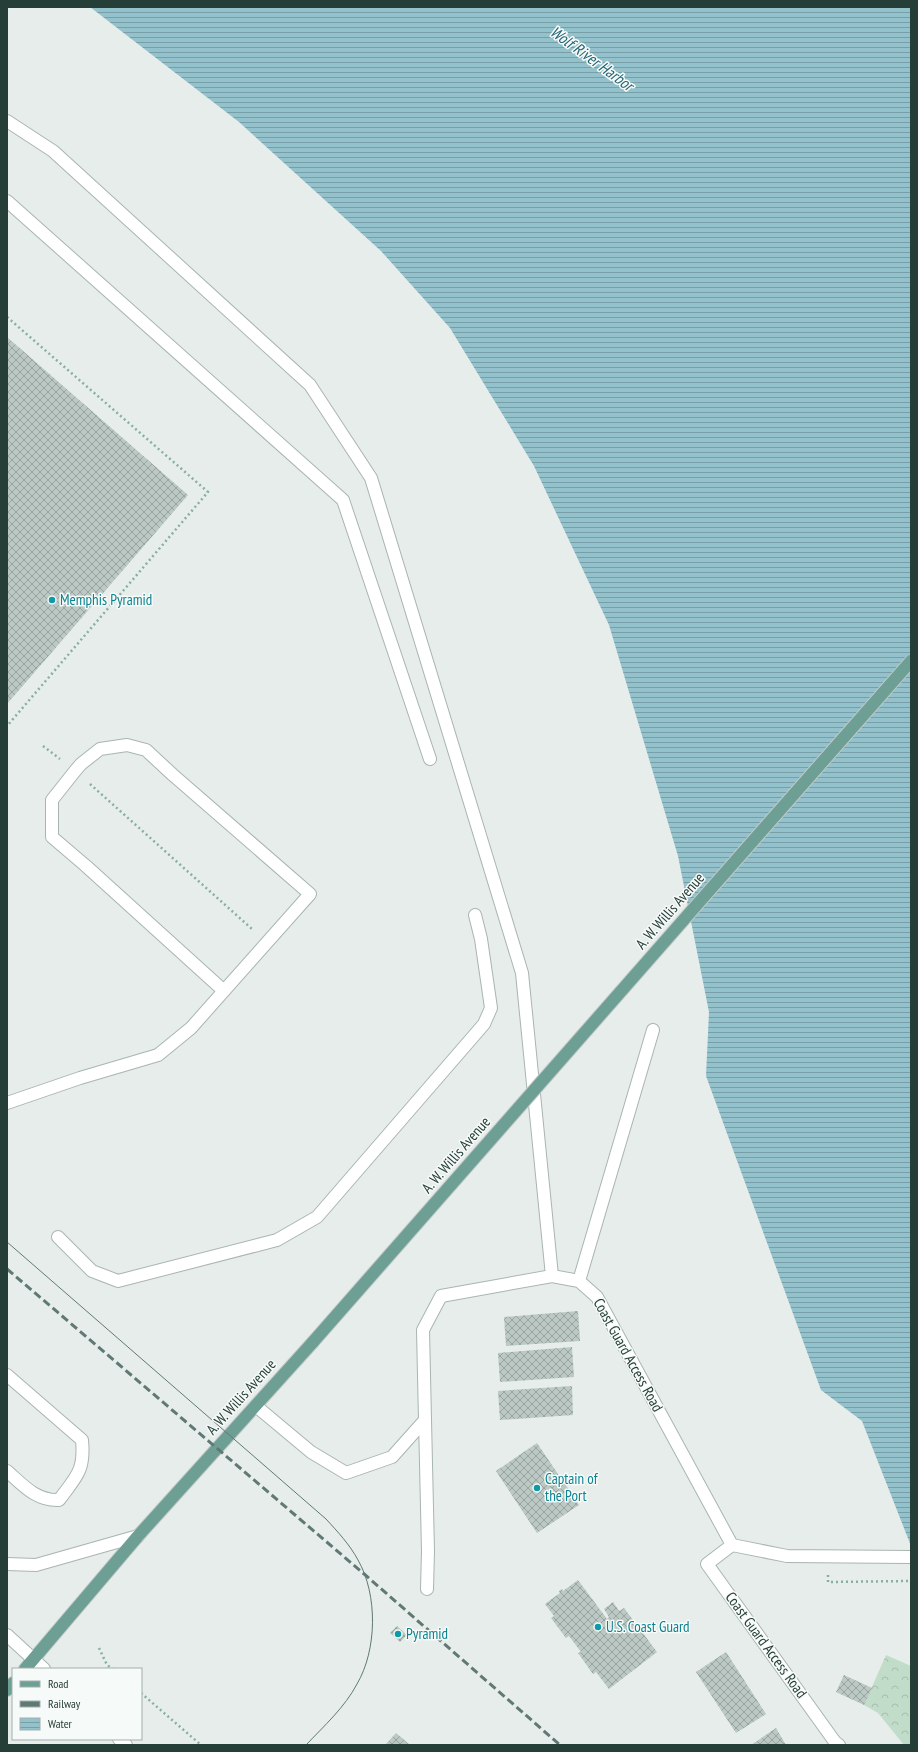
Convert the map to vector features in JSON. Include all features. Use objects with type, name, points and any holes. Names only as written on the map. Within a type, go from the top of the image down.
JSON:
[{"type":"main road","name":"A. W. Willis Avenue","points":[[26,1668],[138,1536],[313,1342],[911,661]]},
{"type":"street","points":[[7,121],[53,151],[310,385],[371,478],[522,973],[552,1276]]},
{"type":"street","points":[[7,201],[343,500],[430,759]]},
{"type":"street","points":[[7,1103],[80,1078],[158,1055],[191,1028],[268,942],[310,894],[146,750],[127,745],[100,749],[81,764],[52,800],[52,837],[224,991]]},
{"type":"street","points":[[58,1237],[92,1271],[118,1281],[277,1240],[317,1217],[484,1024],[490,1008],[481,939],[475,915]]},
{"type":"street","points":[[427,1588],[428,1551],[423,1330],[441,1296],[552,1276],[579,1281],[653,1030]]},
{"type":"street","name":"Coast Guard Access Road","points":[[579,1281],[597,1297],[732,1545],[707,1564],[835,1742],[839,1745]]},
{"type":"street","points":[[7,1375],[82,1440],[83,1453],[80,1472],[59,1500],[49,1500],[36,1496],[7,1472]]},
{"type":"street","points":[[256,1406],[311,1452],[346,1473],[392,1457],[425,1420]]},
{"type":"street","points":[[7,1564],[36,1565],[138,1536]]},
{"type":"street","points":[[732,1545],[787,1556],[911,1557]]},
{"type":"street","points":[[7,1635],[43,1668]]},
{"type":"path","points":[[7,317],[208,492],[7,726]]},
{"type":"path","points":[[43,746],[75,771],[268,942]]},
{"type":"path","points":[[821,1573],[828,1573],[828,1582],[911,1581]]},
{"type":"path","points":[[99,1648],[107,1665],[112,1668]]},
{"type":"path","points":[[142,1695],[201,1745]]},
{"type":"green space","points":[[886,1655],[911,1666],[911,1745],[904,1745],[878,1713],[864,1705]]},
{"type":"water","name":"Wolf River Harbor","points":[[90,7],[911,7],[911,1546],[862,1421],[821,1390],[706,1076],[709,1012],[678,856],[609,625],[534,466],[450,328],[381,251],[239,122]]},
{"type":"building","name":"Memphis Pyramid","points":[[7,337],[188,495],[7,704]]},
{"type":"building","points":[[578,1311],[580,1341],[506,1346],[504,1317]]},
{"type":"building","points":[[572,1347],[574,1377],[500,1382],[498,1353]]},
{"type":"building","points":[[572,1386],[573,1415],[500,1420],[498,1391]]},
{"type":"building","name":"Captain of the Port","points":[[537,1443],[579,1505],[537,1533],[496,1471]]},
{"type":"building","name":"U.S. Coast Guard","points":[[578,1580],[607,1619],[609,1617],[604,1609],[613,1602],[619,1611],[624,1608],[657,1652],[609,1689],[596,1672],[593,1674],[578,1653],[581,1652],[569,1636],[566,1638],[551,1618],[554,1616],[545,1604],[560,1593],[559,1591],[562,1589],[563,1591]]},
{"type":"building","name":"Pyramid","points":[[397,1626],[407,1635],[400,1642],[390,1633]]},
{"type":"building","points":[[726,1652],[766,1714],[736,1733],[696,1672]]},
{"type":"building","points":[[844,1675],[872,1688],[864,1705],[836,1692]]},
{"type":"building","points":[[776,1728],[786,1745],[751,1745]]},
{"type":"building","points":[[396,1733],[410,1745],[385,1745]]},
{"type":"tram line","points":[[7,1242],[326,1519],[355,1554],[365,1574],[372,1606],[371,1639],[368,1655],[364,1670],[346,1701],[334,1716],[306,1745]]},
{"type":"railway","points":[[7,1269],[363,1573],[560,1745]]},
{"type":"place","name":"Memphis Pyramid","points":[[52,600]]},
{"type":"place","name":"Captain of the Port","points":[[537,1488]]},
{"type":"place","name":"U.S. Coast Guard","points":[[598,1627]]},
{"type":"place","name":"Pyramid","points":[[398,1634]]}]
